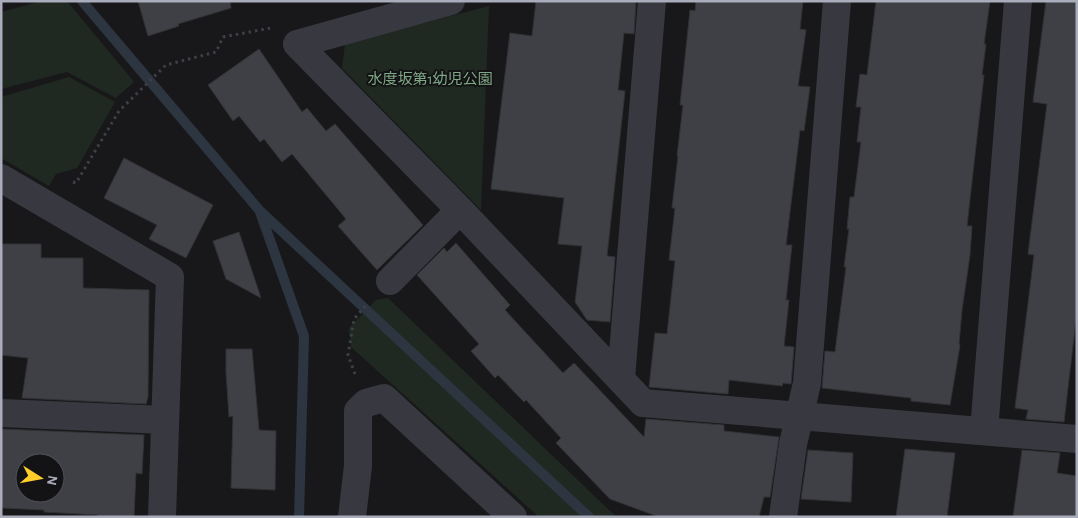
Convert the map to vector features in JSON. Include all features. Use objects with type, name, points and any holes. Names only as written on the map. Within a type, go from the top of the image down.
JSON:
[{"type":"street","points":[[450,1],[297,44],[460,210],[643,403],[1077,439]]},
{"type":"street","points":[[621,378],[652,1]]},
{"type":"street","points":[[783,517],[792,444],[806,383],[837,1]]},
{"type":"street","points":[[984,431],[1018,1]]},
{"type":"street","points":[[1,178],[170,277],[162,517]]},
{"type":"street","points":[[381,291],[460,210]]},
{"type":"street","points":[[352,517],[358,466],[358,411],[366,403],[384,398],[513,517]]},
{"type":"street","points":[[1,413],[165,420]]},
{"type":"path","points":[[47,205],[62,180],[76,183],[119,111],[166,66],[216,52],[223,38],[284,26],[297,44]]},
{"type":"path","points":[[366,403],[348,355],[354,319],[381,291]]},
{"type":"green space","points":[[42,1],[67,1],[134,82],[116,98],[67,72],[1,89],[1,12]]},
{"type":"green space","name":"水度坂第1幼児公園","points":[[489,6],[481,210],[342,68],[345,44]]},
{"type":"green space","points":[[69,77],[115,102],[77,168],[56,174],[49,186],[1,158],[1,97]]},
{"type":"green space","points":[[388,298],[617,517],[539,517],[351,347],[349,328],[376,300]]},
{"type":"building","points":[[138,1],[230,1],[231,8],[178,24],[179,26],[148,36]]},
{"type":"building","points":[[536,1],[636,1],[634,34],[624,33],[618,90],[625,91],[607,256],[615,257],[610,322],[587,320],[575,302],[582,246],[558,244],[564,198],[491,189],[510,33],[532,36]]},
{"type":"building","points":[[696,1],[803,1],[800,29],[806,30],[798,86],[810,87],[804,131],[800,130],[786,245],[792,245],[786,300],[789,300],[784,346],[794,347],[791,384],[783,383],[782,386],[729,380],[728,394],[649,387],[655,333],[667,334],[675,261],[669,260],[675,208],[672,208],[683,105],[680,105],[690,10],[695,11]]},
{"type":"building","points":[[876,1],[990,1],[984,44],[986,44],[982,75],[984,75],[967,226],[972,226],[970,255],[962,310],[960,345],[950,405],[911,401],[911,398],[822,388],[825,351],[835,352],[846,267],[844,267],[849,229],[847,229],[850,197],[854,197],[861,142],[857,142],[861,107],[856,107],[860,74],[867,75]]},
{"type":"building","points":[[1046,1],[1077,1],[1077,311],[1064,422],[1026,419],[1028,410],[1015,408],[1034,255],[1028,254],[1047,104],[1033,102]]},
{"type":"building","points":[[259,49],[302,112],[307,108],[326,131],[335,124],[423,225],[377,270],[338,226],[346,219],[292,154],[282,162],[264,139],[260,142],[239,116],[233,121],[208,85]]},
{"type":"building","points":[[124,158],[213,205],[186,258],[149,239],[157,225],[104,198]]},
{"type":"building","points":[[239,232],[261,298],[226,279],[213,241]]},
{"type":"building","points":[[456,243],[510,305],[505,310],[563,373],[574,363],[644,437],[646,419],[724,425],[724,431],[779,437],[770,497],[764,497],[759,517],[659,517],[610,499],[556,443],[561,438],[526,400],[524,402],[498,375],[495,378],[471,351],[479,344],[417,275],[444,248],[447,252]]},
{"type":"building","points":[[1,244],[41,244],[41,258],[83,258],[83,288],[149,290],[148,397],[146,404],[22,398],[28,358],[1,355]]},
{"type":"building","points":[[226,349],[252,349],[259,430],[276,431],[275,490],[231,488],[233,416],[229,417]]},
{"type":"building","points":[[1,429],[144,435],[142,474],[136,473],[134,517],[97,517],[98,515],[44,512],[44,510],[1,508]]},
{"type":"building","points":[[905,449],[955,453],[947,517],[896,517]]},
{"type":"building","points":[[808,450],[853,453],[851,502],[801,499]]},
{"type":"building","points":[[1022,450],[1060,453],[1057,473],[1077,476],[1077,517],[1013,517]]},
{"type":"waterway","points":[[82,1],[260,211],[589,517]]},
{"type":"waterway","points":[[260,212],[304,336],[299,517]]}]
